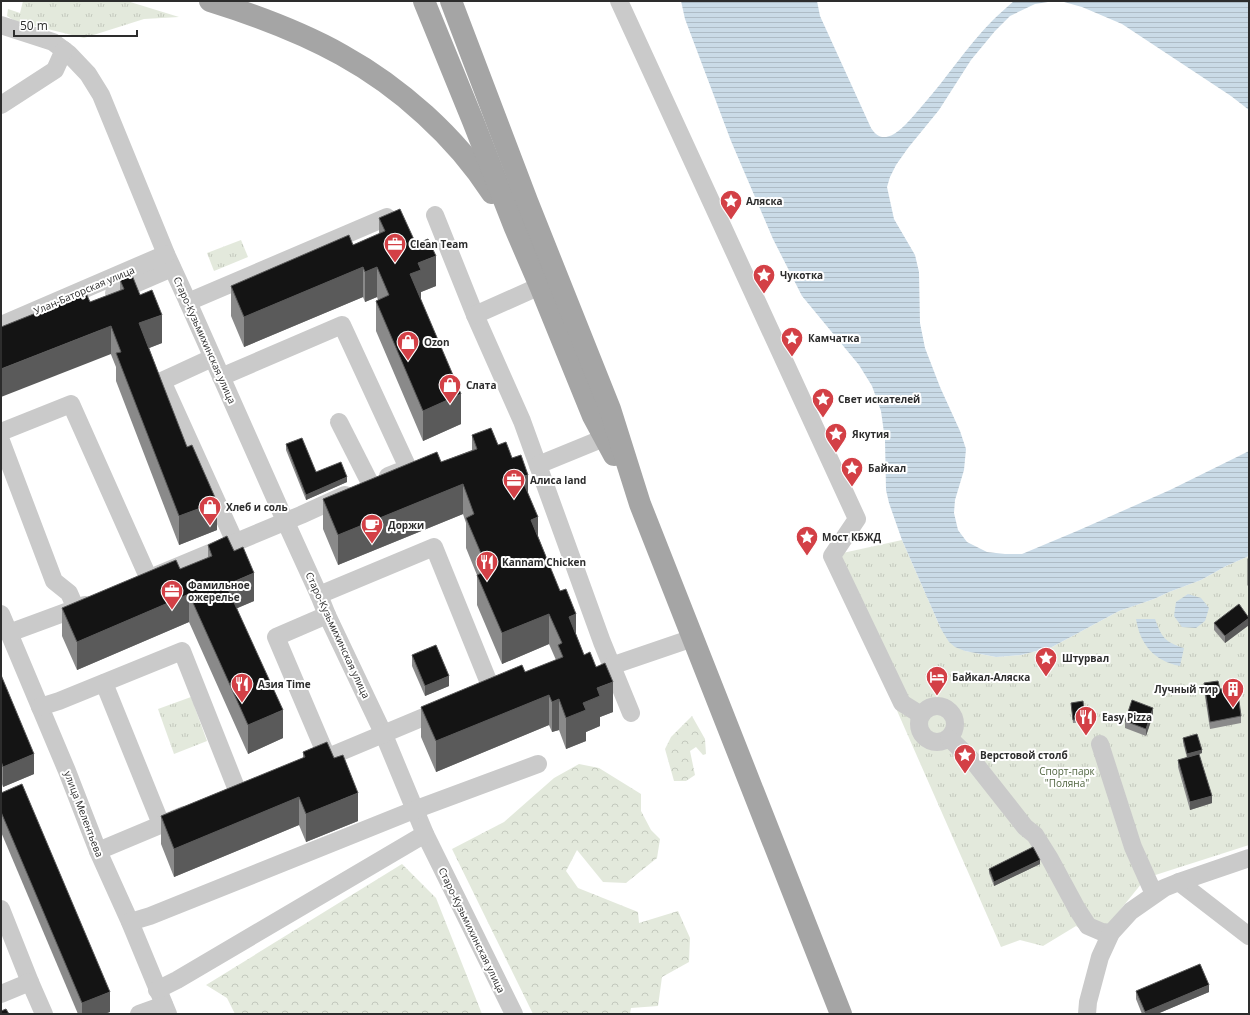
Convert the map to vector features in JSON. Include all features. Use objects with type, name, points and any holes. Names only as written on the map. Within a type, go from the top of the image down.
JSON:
[{"type":"main road","points":[[210,1],[251,15],[322,45],[358,65],[390,87],[420,111],[457,146],[488,187],[515,228]]},
{"type":"main road","points":[[424,1],[515,228],[594,416],[604,438],[640,504]]},
{"type":"main road","points":[[451,1],[527,201],[610,409],[640,504],[841,1014]]},
{"type":"street","points":[[619,1],[857,519],[832,556],[902,703],[921,716]]},
{"type":"street","name":"Старо-Кузьмихинская улица","points":[[1,25],[53,42],[64,50],[88,74],[101,95],[169,261],[327,615],[384,735],[414,810],[514,1014]]},
{"type":"street","points":[[1,105],[55,70],[64,50]]},
{"type":"street","points":[[435,215],[475,315],[522,421],[611,666],[632,713]]},
{"type":"street","points":[[188,302],[387,216]]},
{"type":"street","points":[[57,318],[169,261]]},
{"type":"street","name":"Улан-Баторская улица","points":[[1,325],[169,261]]},
{"type":"street","points":[[475,315],[540,286]]},
{"type":"street","points":[[1,432],[71,404],[142,582],[408,468],[342,325],[221,377]]},
{"type":"street","points":[[212,358],[162,381],[235,542]]},
{"type":"street","points":[[339,422],[370,483]]},
{"type":"street","points":[[538,465],[604,438]]},
{"type":"street","points":[[1,441],[54,581],[69,593],[76,609]]},
{"type":"street","points":[[297,770],[384,735],[491,688],[434,547],[319,595]]},
{"type":"street","points":[[9,633],[98,600]]},
{"type":"street","name":"улица Мелентьева","points":[[1,614],[67,771],[98,851],[130,922],[163,1003]]},
{"type":"street","points":[[327,615],[276,637],[327,757]]},
{"type":"street","points":[[611,666],[693,638]]},
{"type":"street","points":[[40,707],[182,651],[239,794]]},
{"type":"street","points":[[104,683],[161,824]]},
{"type":"street","points":[[933,706],[939,706],[950,711],[955,722],[955,728],[949,738],[943,741],[932,742],[922,735],[919,729],[919,724],[921,716],[927,709],[933,706]]},
{"type":"street","points":[[949,738],[974,762],[1025,827],[1036,835],[1088,926],[1102,932],[1112,933]]},
{"type":"street","points":[[1100,744],[1133,847],[1154,894]]},
{"type":"street","points":[[130,922],[150,916],[414,810],[538,764]]},
{"type":"street","points":[[98,851],[196,811]]},
{"type":"street","points":[[139,1014],[163,1003],[190,972],[425,834]]},
{"type":"street","points":[[1087,1014],[1088,1002],[1100,957],[1112,933],[1131,911],[1164,888],[1249,858]]},
{"type":"street","points":[[1178,882],[1249,936]]},
{"type":"street","points":[[1,909],[44,1014]]},
{"type":"street","points":[[1,994],[30,982]]},
{"type":"green space","points":[[23,1],[127,1],[179,17],[144,19],[84,38],[15,21],[7,16],[8,9],[20,13]]},
{"type":"green space","points":[[241,240],[248,257],[214,271],[207,253]]},
{"type":"green space","name":"Спорт-парк \"Поляна\"","points":[[902,540],[941,629],[965,651],[996,657],[1021,655],[1052,647],[1119,611],[1201,580],[1226,566],[1249,556],[1249,845],[1146,878],[1099,936],[1086,933],[1076,926],[1043,946],[1020,940],[1001,947],[829,556]]},
{"type":"green space","points":[[191,697],[207,741],[174,754],[158,709]]},
{"type":"green space","points":[[692,716],[705,739],[706,754],[703,755],[696,747],[690,751],[695,775],[686,781],[674,781],[665,749],[671,737]]},
{"type":"green space","points":[[579,764],[599,768],[641,794],[641,811],[651,830],[660,839],[657,858],[626,883],[603,882],[577,850],[566,871],[578,888],[638,912],[639,923],[678,911],[690,938],[689,962],[662,977],[658,1006],[631,1008],[630,1014],[533,1014],[452,849],[504,822],[554,778]]},
{"type":"green space","points":[[402,864],[436,898],[482,1014],[235,1014],[227,998],[206,985]]},
{"type":"water","points":[[681,1],[817,1],[820,16],[871,128],[881,137],[887,137],[894,134],[909,121],[984,30],[1014,1],[1249,1],[1249,110],[1231,96],[1122,24],[1082,7],[1064,2],[1035,4],[1010,16],[995,31],[971,60],[939,110],[896,165],[887,187],[894,219],[915,255],[919,272],[920,323],[925,348],[940,387],[960,431],[966,449],[964,470],[955,500],[954,513],[958,530],[967,542],[987,552],[1022,554],[1170,490],[1249,451],[1249,556],[1226,566],[1201,580],[1119,611],[1052,647],[1021,655],[996,657],[965,651],[955,647],[949,642],[941,629],[902,540],[889,503],[886,490],[885,440],[881,411],[872,386],[859,365],[802,296],[773,239],[731,141],[685,19]]},
{"type":"water","points":[[1188,594],[1201,598],[1209,608],[1205,621],[1196,628],[1182,627],[1174,616],[1176,602]]},
{"type":"water","points":[[1136,619],[1155,619],[1162,635],[1168,641],[1184,648],[1180,666],[1163,660],[1150,650],[1141,636]]},
{"type":"building","points":[[400,209],[416,244],[428,239],[436,256],[418,263],[421,270],[410,274],[461,394],[423,411],[376,301],[389,295],[377,267],[365,272],[363,267],[244,317],[231,286],[349,235],[353,245],[385,231],[379,218]]},
{"type":"building","points":[[132,275],[140,295],[152,290],[162,315],[139,323],[187,447],[192,445],[217,502],[179,516],[116,353],[121,352],[111,326],[1,369],[1,327],[86,293],[90,302],[124,289],[120,280]]},
{"type":"building","points":[[491,428],[498,445],[506,442],[512,458],[521,455],[528,475],[521,477],[538,517],[531,520],[560,591],[566,589],[576,614],[569,617],[584,655],[590,652],[596,667],[605,663],[613,682],[597,688],[600,696],[583,703],[586,710],[566,718],[559,699],[552,702],[549,695],[436,741],[421,707],[522,665],[525,672],[563,657],[558,645],[562,643],[549,614],[502,633],[477,575],[488,570],[466,518],[474,514],[463,484],[338,535],[323,499],[437,452],[441,462],[477,449],[472,435]]},
{"type":"building","points":[[302,438],[316,472],[341,462],[347,477],[306,495],[286,444]]},
{"type":"building","points":[[227,536],[234,551],[243,547],[254,573],[226,585],[283,710],[248,725],[189,594],[77,642],[62,608],[176,560],[180,569],[212,556],[208,545]]},
{"type":"building","points":[[1249,559],[1249,585],[1248,585]]},
{"type":"building","points":[[1239,604],[1249,618],[1225,636],[1214,623]]},
{"type":"building","points":[[436,645],[449,676],[425,686],[412,655]]},
{"type":"building","points":[[1,675],[34,754],[3,767],[1,761]]},
{"type":"building","points":[[1218,681],[1220,689],[1237,686],[1241,716],[1210,722],[1204,683]]},
{"type":"building","points":[[1132,700],[1153,708],[1146,729],[1125,721]]},
{"type":"building","points":[[1083,701],[1085,719],[1073,720],[1071,703]]},
{"type":"building","points":[[1197,734],[1202,750],[1187,754],[1183,738]]},
{"type":"building","points":[[327,742],[334,758],[343,755],[358,793],[306,814],[299,797],[174,849],[161,816],[305,757],[303,752]]},
{"type":"building","points":[[1199,754],[1212,796],[1190,802],[1178,760]]},
{"type":"building","points":[[22,784],[110,992],[82,1003],[1,812],[1,793]]},
{"type":"building","points":[[1033,847],[1040,860],[994,882],[989,869]]},
{"type":"building","points":[[1200,964],[1209,985],[1145,1012],[1136,991]]},
{"type":"building","points":[[6,1009],[9,1014],[1,1014],[1,1011]]},
{"type":"place","name":"Аляска","points":[[731,220]]},
{"type":"place","name":"Clean Team","points":[[395,264]]},
{"type":"place","name":"Чукотка","points":[[764,294]]},
{"type":"place","name":"Камчатка","points":[[792,358]]},
{"type":"place","name":"Ozon","points":[[408,362]]},
{"type":"place","name":"Слата","points":[[450,404]]},
{"type":"place","name":"Свет искателей","points":[[823,418]]},
{"type":"place","name":"Якутия","points":[[836,454]]},
{"type":"place","name":"Байкал","points":[[852,488]]},
{"type":"place","name":"Алиса land","points":[[514,500]]},
{"type":"place","name":"Хлеб и соль","points":[[210,526]]},
{"type":"place","name":"Доржи","points":[[372,544]]},
{"type":"place","name":"Мост КБЖД","points":[[807,556]]},
{"type":"place","name":"Kannam Chicken","points":[[487,582]]},
{"type":"place","name":"Фамильное ожерелье","points":[[172,610]]},
{"type":"place","name":"Штурвал","points":[[1046,678]]},
{"type":"place","name":"Байкал-Аляска","points":[[937,696]]},
{"type":"place","name":"Азия Time","points":[[242,704]]},
{"type":"place","name":"Лучный тир","points":[[1233,708]]},
{"type":"place","name":"Easy Pizza","points":[[1086,736]]},
{"type":"place","name":"Верстовой столб","points":[[965,774]]}]
